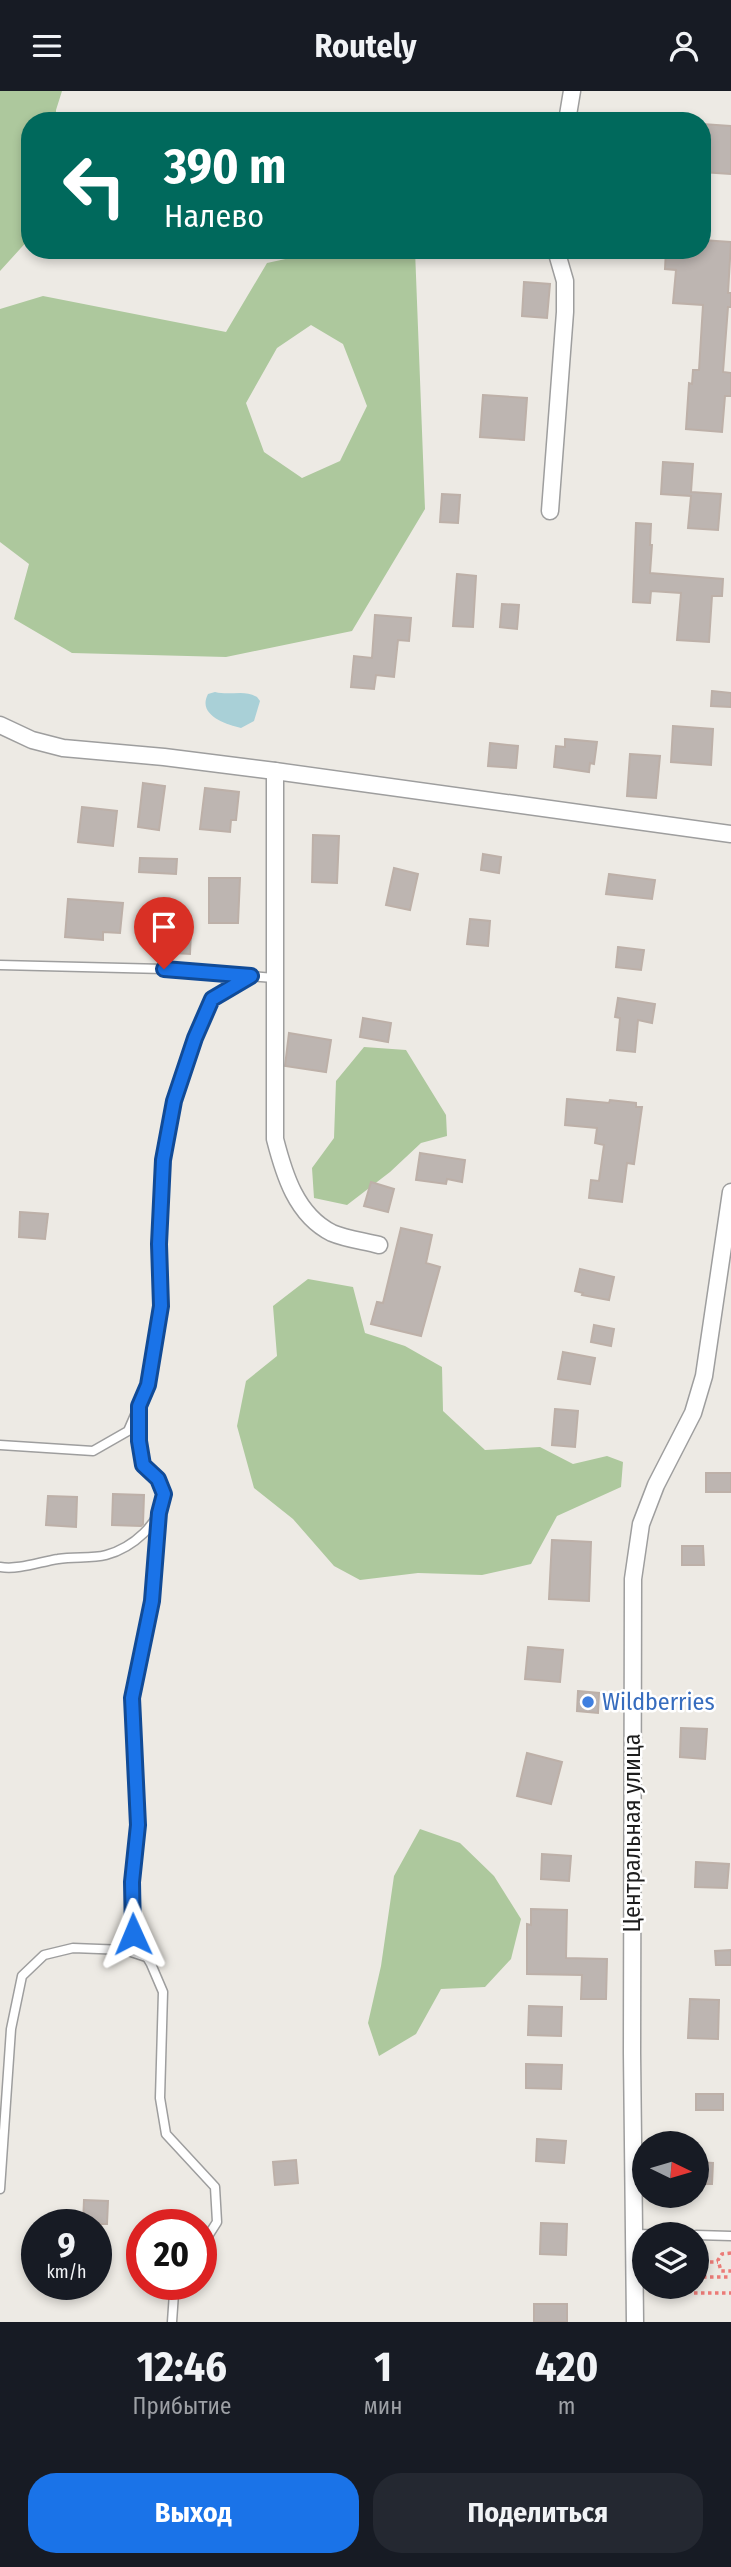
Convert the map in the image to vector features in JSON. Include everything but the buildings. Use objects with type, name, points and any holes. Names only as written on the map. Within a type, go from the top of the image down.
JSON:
[{"type":"street","points":[[568,112],[572,91]]},
{"type":"street","points":[[550,511],[565,312],[565,281],[559,259]]},
{"type":"street","points":[[0,725],[32,740],[63,748],[275,771],[731,834]]},
{"type":"street","points":[[275,771],[275,1139],[283,1169],[299,1203],[311,1220],[334,1234],[379,1245]]},
{"type":"street","name":"Центральная улица","points":[[634,2222],[633,1579],[641,1524],[656,1485],[693,1413],[704,1376],[731,1192]]},
{"type":"street","name":"Центральная улица","points":[[635,2299],[635,2322]]},
{"type":"lane","points":[[0,965],[164,969],[274,978]]},
{"type":"lane","points":[[0,1445],[93,1451],[128,1431],[148,1385],[161,1306],[159,1244],[163,1160],[174,1101],[195,1038],[212,999],[251,976]]},
{"type":"lane","points":[[139,1406],[139,1441],[143,1465],[158,1479],[164,1494],[159,1513],[152,1601],[132,1698],[138,1825],[132,1882],[133,1934],[163,1992],[160,2098],[166,2134],[215,2187],[216,2209]]},
{"type":"lane","points":[[0,1567],[10,1569],[62,1558],[106,1555],[140,1538],[159,1513]]},
{"type":"lane","points":[[0,2189],[11,2029],[22,1976],[44,1955],[74,1948],[125,1950],[146,1957]]},
{"type":"lane","points":[[709,2235],[731,2236]]},
{"type":"lane","points":[[172,2322],[174,2300]]},
{"type":"path","points":[[729,2274],[719,2269],[718,2262],[721,2254],[731,2253]]},
{"type":"path","points":[[709,2262],[718,2262]]},
{"type":"path","points":[[709,2276],[729,2274]]},
{"type":"path","points":[[709,2293],[731,2293]]},
{"type":"green space","points":[[0,91],[62,91],[56,112],[21,112],[21,248],[0,271]]},
{"type":"green space","points":[[285,259],[415,259],[425,509],[352,631],[226,657],[72,653],[14,619],[29,564],[0,542],[0,309],[43,296],[226,332],[267,263]],"holes":[[[311,325],[343,344],[367,406],[340,461],[302,478],[264,452],[246,403],[277,348]]]},
{"type":"green space","points":[[364,1047],[406,1050],[446,1115],[447,1136],[421,1143],[390,1172],[347,1205],[314,1198],[312,1168],[334,1138],[336,1081]]},
{"type":"green space","points":[[308,1279],[353,1287],[365,1333],[405,1346],[442,1367],[443,1411],[485,1450],[540,1447],[573,1464],[607,1456],[623,1462],[621,1487],[557,1516],[531,1564],[482,1575],[418,1573],[360,1580],[334,1566],[293,1519],[254,1488],[237,1426],[246,1381],[277,1356],[273,1306]]},
{"type":"green space","points":[[420,1829],[460,1843],[494,1876],[521,1919],[511,1959],[485,1987],[441,1989],[416,2034],[379,2056],[368,2023],[381,1966],[394,1876]]},
{"type":"water","points":[[247,693],[257,697],[260,701],[254,721],[241,728],[214,717],[206,708],[206,701],[208,694]]},
{"type":"place","name":"Wildberries","points":[[588,1702]]},
{"type":"route","points":[[133,1934],[132,1882],[138,1825],[132,1698],[152,1601],[159,1513],[164,1494],[158,1479],[143,1465],[139,1441],[139,1406],[148,1385],[161,1306],[159,1244],[163,1160],[174,1101],[195,1038],[212,999],[251,976],[164,969]]}]
